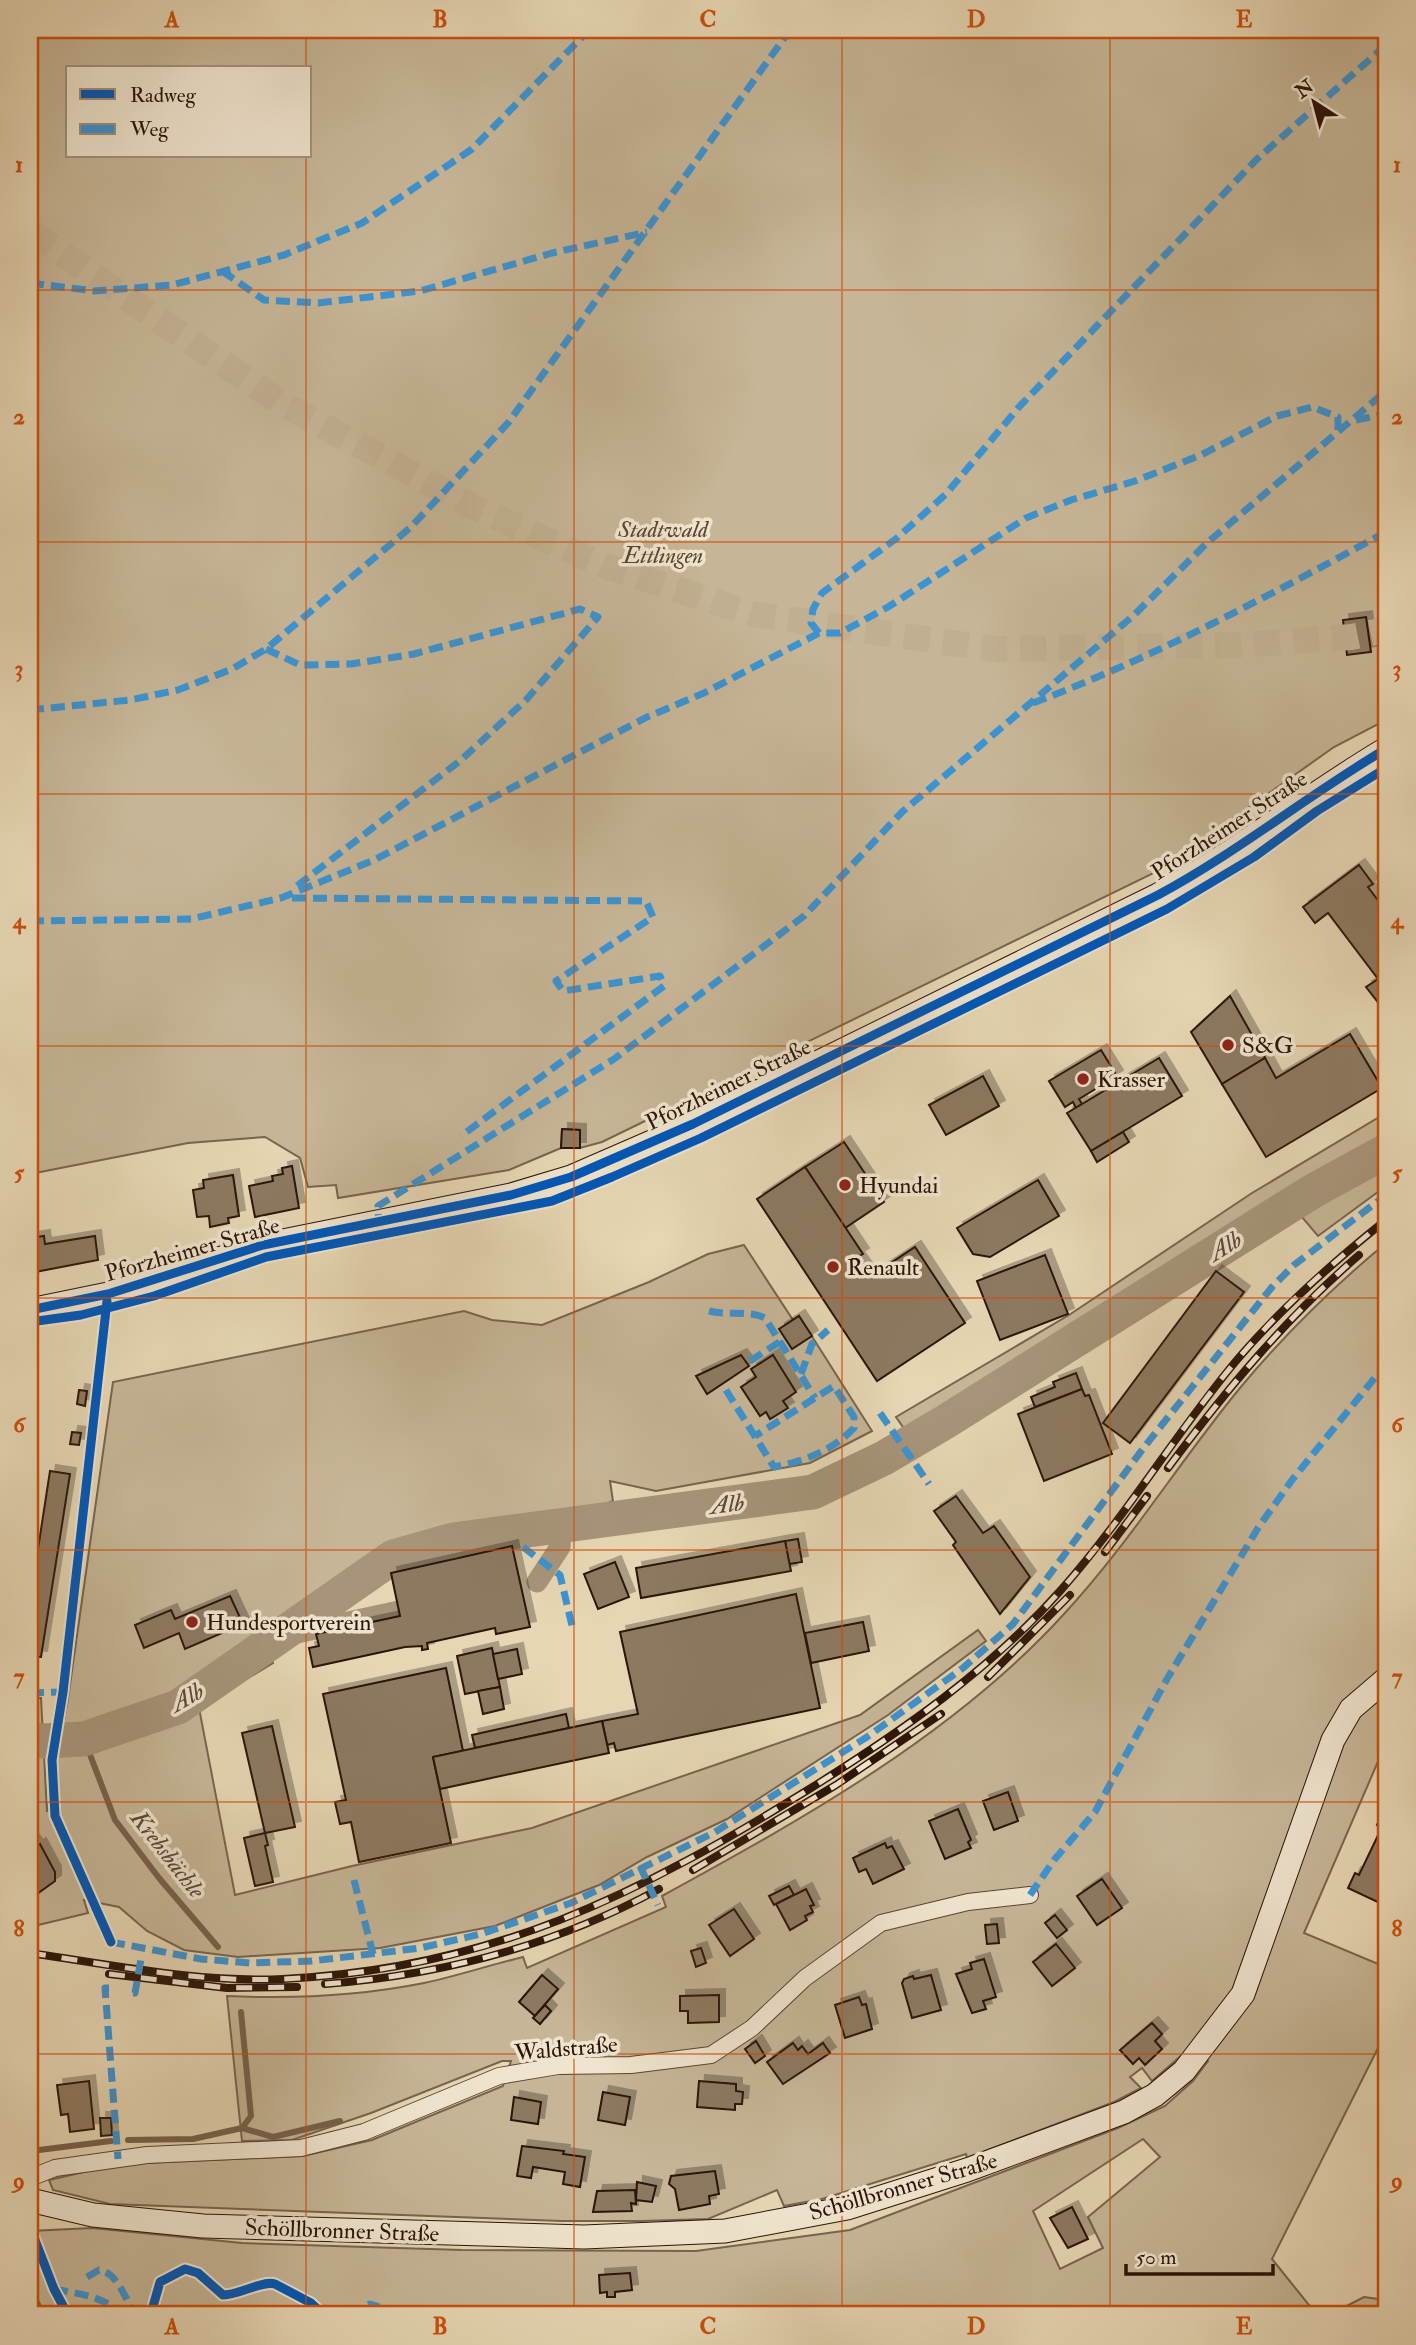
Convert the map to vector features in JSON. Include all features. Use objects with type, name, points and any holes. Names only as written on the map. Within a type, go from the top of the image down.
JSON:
[{"type":"main road","name":"Pforzheimer Straße","points":[[30,1310],[108,1294],[263,1245],[511,1195],[604,1164],[693,1124],[1158,895],[1218,860],[1307,798],[1386,749]]},
{"type":"main road","name":"Schöllbronner Straße","points":[[30,2200],[93,2215],[203,2226],[584,2237],[725,2231],[846,2208],[967,2170],[1124,2112],[1155,2095],[1184,2071],[1243,1994],[1333,1740],[1350,1709],[1386,1679]]},
{"type":"street","name":"Waldstraße","points":[[30,2178],[55,2168],[137,2156],[301,2148],[364,2132],[499,2076],[558,2066],[631,2065],[711,2055],[752,2028],[805,1978],[881,1923],[968,1902],[1030,1895]]},
{"type":"green space","name":"Stadtwald Ettlingen","points":[[30,30],[1386,30],[1386,720],[1334,747],[1162,869],[602,1142],[580,1148],[580,1130],[562,1129],[561,1148],[509,1170],[338,1198],[336,1185],[308,1187],[300,1158],[265,1137],[188,1143],[30,1174]]},
{"type":"green space","points":[[1386,1113],[1386,1186],[1318,1236],[1302,1217],[921,1453],[896,1417],[1069,1315],[1252,1193]]},
{"type":"green space","points":[[1386,1243],[1386,1743],[1304,1933],[1378,1964],[1386,1948],[1386,2050],[1378,2048],[1272,2259],[1317,2315],[30,2315],[30,2231],[92,2228],[242,2243],[462,2250],[696,2251],[850,2230],[1118,2128],[1165,2106],[1193,2081],[1208,2061],[1191,2047],[1152,2081],[1142,2068],[1130,2077],[1141,2088],[1114,2102],[967,2158],[966,2154],[822,2199],[784,2206],[777,2190],[708,2219],[561,2221],[110,2204],[53,2190],[49,2180],[119,2164],[303,2156],[372,2140],[503,2086],[511,2061],[502,2061],[371,2113],[292,2140],[242,2141],[227,1996],[301,1997],[375,1991],[436,1980],[523,1957],[527,1968],[666,1907],[662,1896],[822,1805],[875,1771],[975,1698],[1021,1657],[1088,1587],[1257,1368],[1328,1294]],"holes":[[[1143,2139],[1160,2157],[1088,2217],[1103,2248],[1060,2269],[1033,2211]]]},
{"type":"green space","points":[[744,1245],[793,1320],[799,1316],[872,1431],[810,1463],[656,1491],[610,1481],[613,1501],[576,1516],[468,1530],[387,1548],[266,1634],[273,1663],[199,1708],[235,1895],[352,1866],[532,1828],[860,1715],[978,1630],[986,1641],[888,1715],[727,1819],[647,1857],[599,1885],[495,1926],[380,1948],[238,1957],[184,1950],[147,1931],[119,1907],[84,1900],[88,1913],[30,1927],[30,1698],[41,1698],[47,1812],[68,1699],[113,1382],[464,1311],[492,1320],[542,1325],[649,1282],[708,1254]]},
{"type":"green space","points":[[1364,2297],[1386,2300],[1386,2315],[1329,2315]]},
{"type":"building","points":[[1366,617],[1371,652],[1347,655],[1343,620]]},
{"type":"building","points":[[1359,865],[1373,884],[1368,887],[1386,911],[1386,994],[1377,1001],[1366,987],[1378,979],[1328,913],[1315,923],[1303,907]]},
{"type":"building","name":"S&G","points":[[1230,996],[1265,1058],[1222,1084],[1191,1032]]},
{"type":"building","points":[[1350,1034],[1382,1088],[1266,1157],[1222,1084],[1265,1058],[1276,1078]]},
{"type":"building","name":"Krasser","points":[[1101,1050],[1117,1076],[1079,1099],[1082,1104],[1076,1108],[1073,1102],[1065,1107],[1049,1081]]},
{"type":"building","points":[[1159,1058],[1182,1096],[1091,1151],[1067,1113]]},
{"type":"building","points":[[983,1076],[999,1106],[946,1135],[929,1105]]},
{"type":"building","points":[[562,1129],[580,1130],[580,1148],[561,1148]]},
{"type":"building","points":[[1123,1132],[1129,1142],[1097,1162],[1091,1151]]},
{"type":"building","name":"Hyundai","points":[[844,1142],[884,1202],[845,1228],[805,1167]]},
{"type":"building","points":[[292,1166],[299,1208],[255,1217],[249,1186],[273,1181],[272,1176],[283,1174],[282,1168]]},
{"type":"building","name":"Renault","points":[[805,1167],[863,1254],[858,1257],[871,1276],[915,1247],[965,1323],[877,1381],[757,1199]]},
{"type":"building","points":[[233,1175],[239,1216],[228,1218],[229,1223],[210,1227],[209,1216],[197,1217],[193,1190],[204,1188],[203,1180]]},
{"type":"building","points":[[1038,1180],[1059,1216],[990,1257],[973,1254],[957,1228]]},
{"type":"building","points":[[44,1236],[45,1244],[95,1236],[98,1260],[30,1273],[30,1238]]},
{"type":"building","points":[[1045,1255],[1068,1314],[1000,1340],[977,1281]]},
{"type":"building","points":[[1216,1271],[1244,1292],[1130,1443],[1103,1423]]},
{"type":"building","points":[[799,1316],[812,1336],[792,1349],[779,1329]]},
{"type":"building","points":[[741,1355],[749,1366],[707,1394],[696,1376]]},
{"type":"building","points":[[773,1355],[796,1392],[783,1401],[788,1408],[770,1419],[766,1412],[760,1416],[741,1387],[756,1377],[751,1369]]},
{"type":"building","points":[[1076,1373],[1082,1389],[1035,1407],[1031,1397],[1055,1387],[1053,1382]]},
{"type":"building","points":[[1082,1389],[1085,1396],[1089,1395],[1112,1454],[1044,1481],[1018,1414]]},
{"type":"building","points":[[79,1390],[87,1391],[85,1406],[77,1404]]},
{"type":"building","points":[[72,1432],[81,1433],[79,1445],[70,1444]]},
{"type":"building","points":[[50,1471],[70,1474],[41,1657],[30,1656],[30,1601]]},
{"type":"building","points":[[956,1496],[983,1533],[994,1526],[1030,1577],[1000,1614],[953,1545],[956,1542],[934,1511]]},
{"type":"building","points":[[798,1539],[802,1562],[789,1564],[785,1541]]},
{"type":"building","points":[[785,1541],[791,1571],[641,1598],[636,1568]]},
{"type":"building","points":[[512,1546],[530,1627],[496,1634],[495,1628],[427,1643],[428,1649],[422,1650],[422,1646],[405,1647],[313,1667],[309,1648],[319,1646],[316,1634],[400,1616],[391,1573]]},
{"type":"building","points":[[615,1562],[629,1597],[598,1609],[584,1574]]},
{"type":"building","points":[[796,1594],[820,1708],[616,1751],[614,1743],[607,1745],[602,1721],[638,1714],[620,1632]]},
{"type":"building","name":"Hundesportverein","points":[[230,1596],[243,1624],[185,1649],[179,1633],[144,1648],[135,1625],[171,1610],[175,1619]]},
{"type":"building","points":[[863,1622],[869,1651],[811,1663],[805,1633]]},
{"type":"building","points":[[492,1648],[500,1687],[465,1694],[457,1656]]},
{"type":"building","points":[[517,1649],[522,1674],[498,1679],[493,1654]]},
{"type":"building","points":[[446,1668],[463,1751],[433,1757],[451,1843],[359,1862],[351,1822],[340,1824],[335,1802],[346,1800],[323,1694]]},
{"type":"building","points":[[500,1687],[504,1709],[483,1714],[478,1691]]},
{"type":"building","points":[[566,1714],[569,1728],[475,1748],[472,1735]]},
{"type":"building","points":[[602,1721],[609,1753],[440,1789],[433,1757]]},
{"type":"building","points":[[272,1726],[295,1827],[265,1833],[242,1733]]},
{"type":"building","points":[[1008,1792],[1018,1821],[994,1830],[983,1801]]},
{"type":"building","points":[[958,1809],[971,1840],[968,1842],[971,1848],[945,1859],[929,1821]]},
{"type":"building","points":[[1384,1809],[1386,1906],[1348,1888],[1355,1873],[1359,1875],[1382,1827],[1377,1825]]},
{"type":"building","points":[[265,1833],[273,1882],[255,1886],[244,1838]]},
{"type":"building","points":[[30,1836],[37,1846],[40,1844],[55,1872],[55,1881],[30,1899]]},
{"type":"building","points":[[885,1843],[887,1848],[892,1846],[904,1869],[873,1884],[866,1869],[859,1872],[853,1858]]},
{"type":"building","points":[[1102,1879],[1122,1908],[1097,1925],[1077,1896]]},
{"type":"building","points":[[789,1886],[794,1895],[774,1905],[769,1896]]},
{"type":"building","points":[[806,1889],[814,1905],[810,1906],[813,1912],[805,1916],[807,1920],[790,1930],[776,1904]]},
{"type":"building","points":[[734,1909],[754,1939],[730,1956],[709,1925]]},
{"type":"building","points":[[1055,1915],[1067,1930],[1057,1938],[1045,1923]]},
{"type":"building","points":[[997,1924],[999,1943],[987,1944],[985,1925]]},
{"type":"building","points":[[1056,1944],[1075,1968],[1052,1986],[1033,1962]]},
{"type":"building","points":[[701,1948],[706,1963],[696,1967],[691,1951]]},
{"type":"building","points":[[984,1959],[996,1997],[983,2001],[986,2009],[972,2013],[956,1974],[972,1969],[970,1963]]},
{"type":"building","points":[[542,1975],[558,1989],[535,2016],[519,2002]]},
{"type":"building","points":[[931,1975],[941,2010],[912,2018],[902,1983],[904,1979],[913,1976],[914,1979]]},
{"type":"building","points":[[719,1995],[719,2022],[688,2023],[688,2011],[680,2011],[680,1996]]},
{"type":"building","points":[[859,1997],[862,2005],[866,2004],[872,2029],[845,2038],[835,2005]]},
{"type":"building","points":[[545,2005],[551,2011],[540,2024],[533,2018]]},
{"type":"building","points":[[1152,2023],[1162,2034],[1155,2041],[1162,2049],[1145,2065],[1139,2058],[1133,2064],[1120,2050]]},
{"type":"building","points":[[756,2041],[765,2056],[755,2063],[745,2049]]},
{"type":"building","points":[[793,2043],[798,2050],[802,2046],[808,2054],[823,2043],[830,2053],[783,2084],[767,2062]]},
{"type":"building","points":[[89,2081],[94,2129],[70,2132],[68,2114],[61,2115],[57,2085]]},
{"type":"building","points":[[699,2081],[736,2084],[736,2091],[743,2092],[742,2104],[735,2104],[735,2110],[697,2107]]},
{"type":"building","points":[[603,2092],[630,2097],[625,2125],[598,2120]]},
{"type":"building","points":[[514,2097],[541,2102],[538,2124],[511,2120]]},
{"type":"building","points":[[100,2118],[111,2118],[112,2135],[101,2136]]},
{"type":"building","points":[[522,2146],[564,2151],[563,2154],[585,2157],[580,2187],[563,2184],[565,2172],[533,2167],[531,2178],[517,2176]]},
{"type":"building","points":[[715,2171],[719,2194],[709,2196],[710,2204],[679,2210],[675,2189],[669,2184],[671,2176]]},
{"type":"building","points":[[637,2182],[656,2186],[652,2202],[636,2200]]},
{"type":"building","points":[[635,2190],[636,2204],[631,2203],[632,2211],[593,2212],[597,2191]]},
{"type":"building","points":[[1072,2207],[1088,2239],[1068,2248],[1050,2218]]},
{"type":"building","points":[[630,2273],[632,2290],[615,2292],[615,2297],[607,2297],[607,2292],[600,2293],[599,2275]]},
{"type":"waterway","name":"Alb","points":[[30,1739],[84,1739],[178,1707],[393,1557],[453,1540],[813,1492],[884,1458],[945,1422],[1313,1191],[1386,1151]]},
{"type":"waterway","points":[[537,1582],[560,1547],[561,1527]]},
{"type":"waterway","points":[[289,1629],[297,1633],[399,1611]]},
{"type":"waterway","name":"Krebsbächle","points":[[84,1739],[115,1820],[159,1878],[218,1947]]},
{"type":"waterway","name":"Krebsbächle","points":[[128,2140],[193,2139],[242,2128],[251,2116],[241,2012]]},
{"type":"waterway","points":[[242,2128],[273,2137],[340,2121]]},
{"type":"waterway","name":"Krebsbächle","points":[[31,2151],[111,2141]]},
{"type":"waterway","name":"Krebsbächle","points":[[30,2288],[43,2315]]},
{"type":"tunnel","points":[[30,232],[284,405],[474,507],[602,565],[752,614],[994,649],[1238,645],[1351,637],[1386,630]]},
{"type":"railway","points":[[30,1953],[188,1976],[251,1980],[358,1972],[429,1960],[496,1942],[560,1920],[685,1862],[811,1788],[911,1722],[1004,1647],[1061,1590],[1084,1562],[1192,1417],[1253,1341],[1308,1287],[1386,1220]]},
{"type":"railway","points":[[1168,1468],[1281,1330],[1359,1255]]},
{"type":"railway","points":[[1105,1552],[1147,1496]]},
{"type":"railway","points":[[988,1677],[1070,1595]]},
{"type":"railway","points":[[693,1870],[836,1785],[941,1714]]},
{"type":"railway","points":[[325,1984],[412,1973],[497,1954],[580,1926],[659,1889]]},
{"type":"railway","points":[[109,1974],[227,1988],[297,1987]]},
{"type":"marked path","points":[[30,283],[95,291],[172,285],[284,255],[362,223],[472,149],[589,30]]},
{"type":"marked path","points":[[30,710],[130,700],[178,690],[232,669],[266,649],[411,527],[508,423],[790,30]]},
{"type":"marked path","points":[[819,633],[811,623],[813,609],[822,593],[897,538],[946,494],[1019,407],[1257,159],[1386,45]]},
{"type":"marked path","points":[[222,271],[264,300],[318,303],[420,291],[552,253],[647,232]]},
{"type":"marked path","points":[[379,1228],[378,1206],[614,1059],[804,916],[902,812],[1133,616],[1208,542],[1386,391]]},
{"type":"marked path","points":[[30,921],[191,919],[281,898],[374,860],[647,717],[704,693],[819,633],[840,633],[888,607],[1026,518],[1071,500],[1135,481],[1201,455],[1277,416],[1312,407],[1338,417],[1338,433]]},
{"type":"marked path","points":[[1356,420],[1386,414]]},
{"type":"marked path","points":[[1033,703],[1168,645],[1386,532]]},
{"type":"marked path","points":[[266,649],[300,665],[351,664],[414,654],[580,609],[598,617],[526,700],[461,760],[293,889]]},
{"type":"marked path","points":[[292,898],[646,901],[653,917],[556,981],[563,991],[660,976],[664,986],[461,1136]]},
{"type":"marked path","points":[[111,1942],[201,1959],[250,1963],[312,1961],[420,1948],[481,1934],[571,1903],[715,1832],[867,1737],[963,1668],[1013,1624],[1145,1446],[1272,1287],[1294,1265],[1386,1195]]},
{"type":"marked path","points":[[709,1311],[753,1314],[765,1318],[815,1398]]},
{"type":"marked path","points":[[801,1374],[812,1344],[828,1330]]},
{"type":"marked path","points":[[750,1361],[781,1341]]},
{"type":"marked path","points":[[1030,1895],[1054,1860],[1095,1812],[1167,1679],[1258,1528],[1292,1480],[1386,1364]]},
{"type":"marked path","points":[[726,1390],[774,1467],[827,1449],[854,1428],[854,1417],[834,1386],[755,1436]]},
{"type":"marked path","points":[[880,1413],[929,1484]]},
{"type":"marked path","points":[[523,1547],[560,1575],[573,1630]]},
{"type":"marked path","points":[[30,1693],[63,1692]]},
{"type":"marked path","points":[[640,1866],[658,1905]]},
{"type":"marked path","points":[[354,1880],[373,1954]]},
{"type":"marked path","points":[[133,1993],[141,1959],[138,1955]]},
{"type":"marked path","points":[[109,1988],[105,1988],[118,2159]]},
{"type":"marked path","points":[[87,2277],[99,2270],[112,2276],[136,2315]]},
{"type":"marked path","points":[[54,2289],[99,2300],[123,2315]]},
{"type":"marked path","points":[[350,2315],[370,2304],[377,2306],[376,2315]]},
{"type":"cycle path","points":[[30,1310],[108,1294],[263,1245],[511,1195],[571,1177],[693,1124],[1158,895],[1216,861],[1386,749]]},
{"type":"cycle path","points":[[30,1322],[81,1315],[154,1296],[266,1257],[552,1201],[612,1177],[701,1138],[1167,909],[1254,857],[1317,811],[1386,768]]},
{"type":"cycle path","points":[[107,1301],[63,1692],[52,1760],[55,1816],[111,1942]]},
{"type":"cycle path","points":[[30,2227],[54,2289],[68,2315]]},
{"type":"cycle path","points":[[146,2315],[152,2310],[160,2282],[185,2269],[198,2273],[223,2295],[264,2284],[275,2284],[311,2303],[324,2315]]},
{"type":"place","name":"S&G","points":[[1228,1045]]},
{"type":"place","name":"Krasser","points":[[1083,1079]]},
{"type":"place","name":"Hyundai","points":[[845,1185]]},
{"type":"place","name":"Renault","points":[[833,1267]]},
{"type":"place","name":"Hundesportverein","points":[[192,1622]]}]
